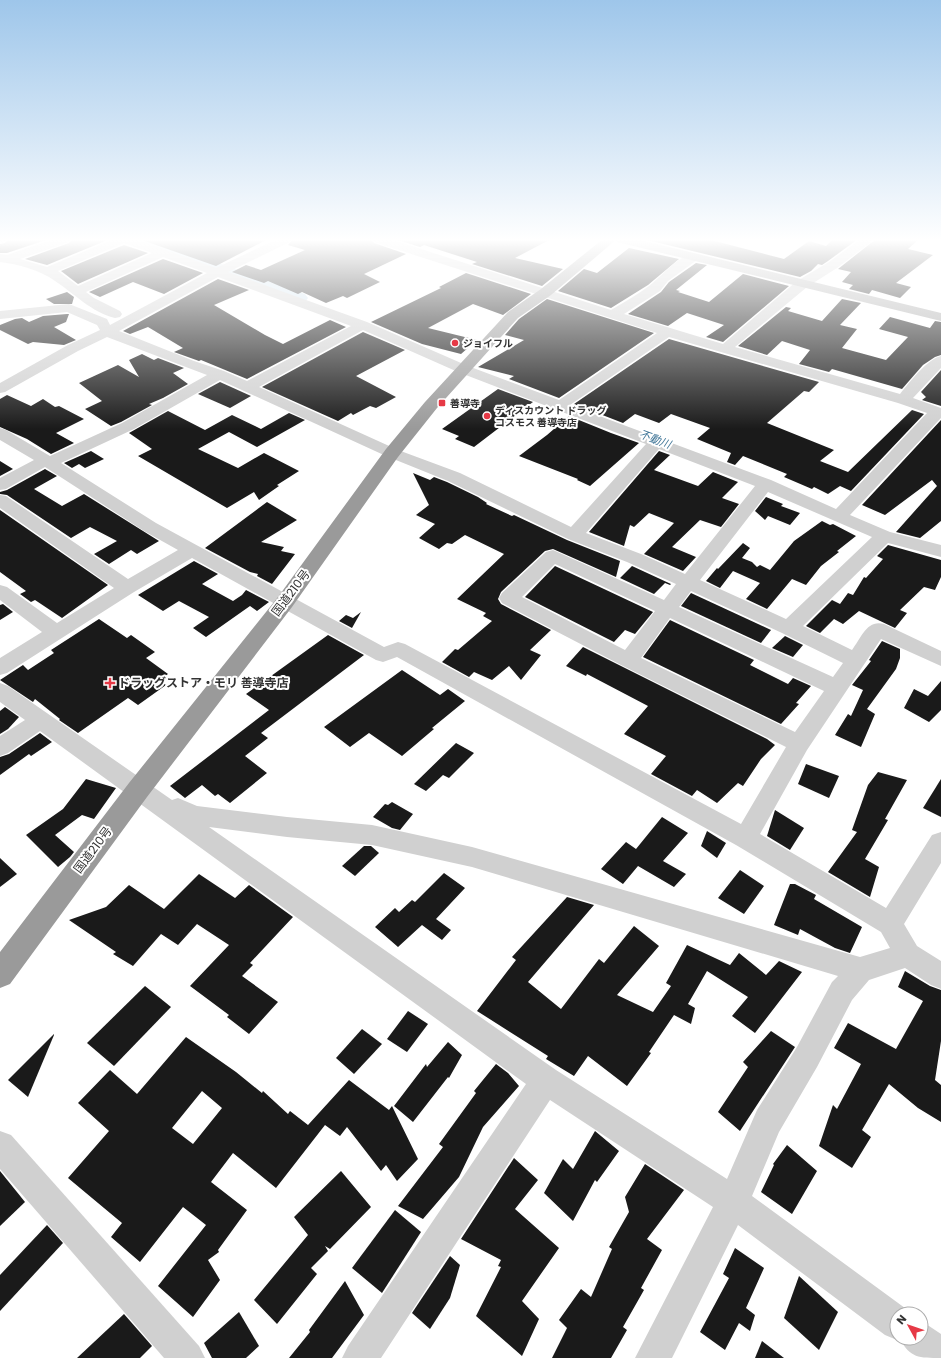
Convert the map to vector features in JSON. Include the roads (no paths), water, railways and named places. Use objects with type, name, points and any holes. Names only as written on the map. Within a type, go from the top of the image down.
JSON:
[{"type":"highway","name":"国道210号","points":[[0,976],[138,790],[285,602],[392,453],[462,369],[513,315],[531,302]]},
{"type":"main road","points":[[879,302],[941,317]]},
{"type":"street","points":[[93,302],[129,320]]},
{"type":"street","points":[[0,389],[73,348],[108,332],[162,302]]},
{"type":"street","points":[[303,302],[362,325],[462,369],[765,484],[884,536],[941,541]]},
{"type":"street","points":[[576,302],[725,350],[902,400],[939,412],[838,517]]},
{"type":"street","points":[[613,315],[633,302]]},
{"type":"street","points":[[725,350],[781,302]]},
{"type":"street","points":[[0,315],[69,308],[102,322],[108,332],[189,364],[219,374],[392,453],[454,478],[574,535],[634,558],[688,582],[789,628],[856,661]]},
{"type":"street","points":[[248,387],[362,325]]},
{"type":"street","points":[[566,401],[667,332]]},
{"type":"street","points":[[902,400],[941,360]]},
{"type":"street","points":[[0,485],[48,461],[128,426],[219,374]]},
{"type":"street","points":[[0,433],[48,461],[150,527],[285,602],[383,655],[398,649],[745,838],[890,924],[908,955],[941,976]]},
{"type":"street","points":[[574,535],[657,442]]},
{"type":"street","points":[[628,660],[765,484]]},
{"type":"street","points":[[0,500],[127,588]]},
{"type":"street","points":[[789,628],[884,536]]},
{"type":"street","points":[[0,668],[127,588],[191,550]]},
{"type":"street","points":[[799,744],[628,660],[509,598],[553,556],[837,688]]},
{"type":"street","points":[[0,591],[56,632]]},
{"type":"street","points":[[745,838],[799,744],[877,629],[941,659]]},
{"type":"street","points":[[0,691],[138,790],[203,834],[546,1080],[732,1202],[889,1317]]},
{"type":"street","points":[[0,747],[41,720]]},
{"type":"street","points":[[138,790],[194,815],[287,828],[372,835],[472,857],[860,970]]},
{"type":"street","points":[[890,924],[941,842]]},
{"type":"street","points":[[653,1358],[732,1202],[768,1121],[807,1057],[842,992],[860,970],[908,955]]},
{"type":"street","points":[[360,1358],[546,1080]]},
{"type":"street","points":[[0,1146],[187,1358]]},
{"type":"street","points":[[928,1346],[941,1356]]},
{"type":"place","name":"ジョイフル","points":[[455,343]]},
{"type":"place","name":"善導寺","points":[[442,403]]},
{"type":"place","name":"ディスカウント ドラッグ コスモス 善導寺店","points":[[487,416]]},
{"type":"place","name":"ドラッグストア・モリ 善導寺店","points":[[110,683]]},
{"type":"water label","name":"不動川","points":[[655,439]]}]
